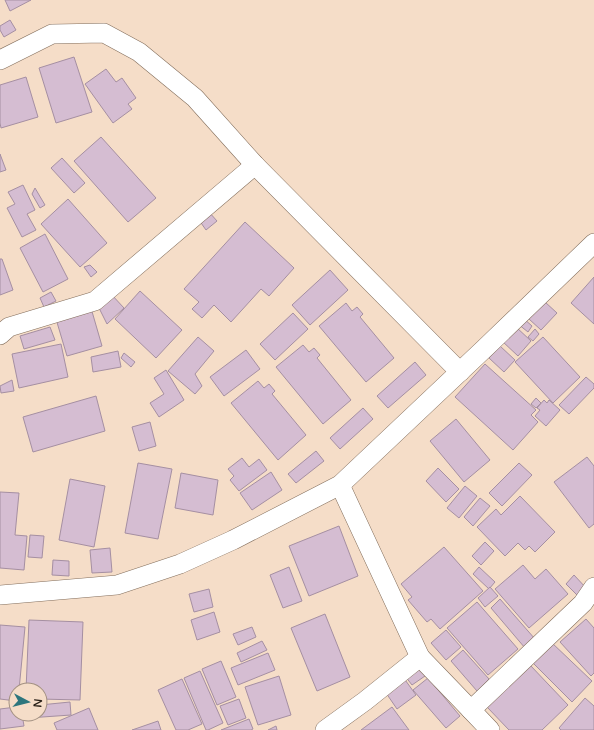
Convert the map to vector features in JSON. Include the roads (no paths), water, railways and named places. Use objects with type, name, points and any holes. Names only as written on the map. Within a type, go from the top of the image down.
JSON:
[{"type":"street","points":[[0,60],[52,34],[104,33],[138,52],[195,98],[255,165],[460,372]]},
{"type":"street","points":[[0,335],[9,327],[95,301],[255,165]]},
{"type":"street","points":[[0,595],[117,586],[180,564],[233,540],[340,485],[593,244]]},
{"type":"street","points":[[340,485],[420,657],[490,730]]},
{"type":"street","points":[[471,710],[583,603],[594,588]]},
{"type":"street","points":[[325,730],[365,701],[420,657]]}]
